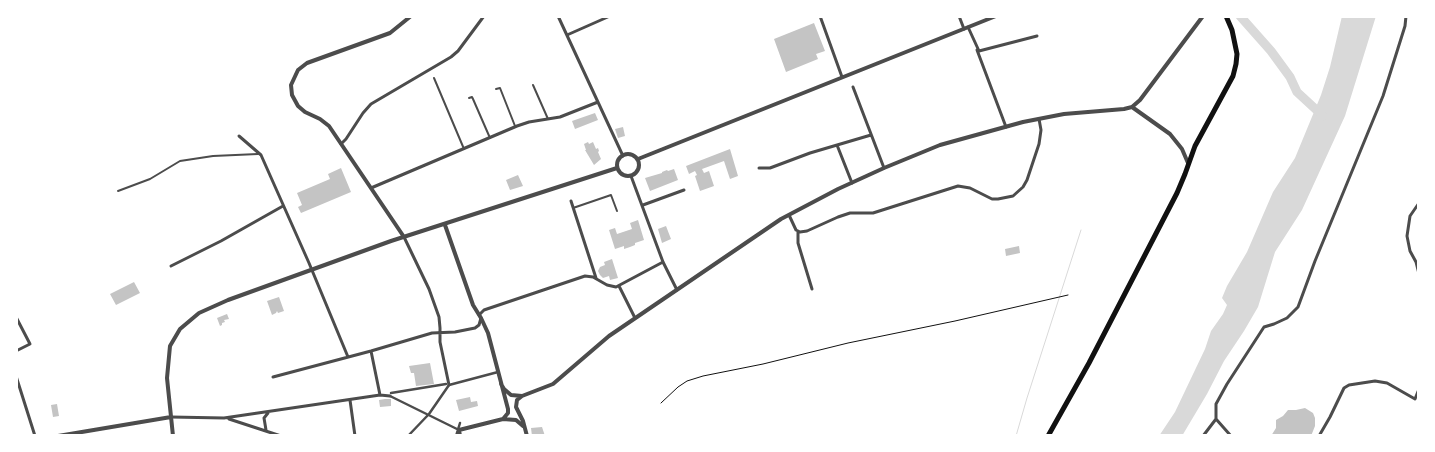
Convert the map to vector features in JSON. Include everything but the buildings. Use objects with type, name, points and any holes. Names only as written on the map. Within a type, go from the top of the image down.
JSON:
[{"type":"main road","points":[[1048,436],[1177,193],[1186,174],[1195,146],[1233,76],[1237,54],[1236,43],[1226,16]]},
{"type":"street","points":[[408,436],[429,414],[448,384],[440,342],[440,322],[433,300],[404,237],[329,126],[304,112],[298,106],[291,92],[291,85],[298,70],[308,63],[390,34],[411,16]]},
{"type":"street","points":[[341,144],[371,104],[451,58],[484,16]]},
{"type":"street","points":[[558,16],[623,156]]},
{"type":"street","points":[[567,35],[610,16]]},
{"type":"street","points":[[820,16],[842,78]]},
{"type":"street","points":[[959,16],[977,49],[1006,127]]},
{"type":"street","points":[[638,159],[996,16]]},
{"type":"street","points":[[527,436],[516,408],[517,400],[522,396],[558,381],[609,336],[789,215],[884,168],[940,145],[1064,114],[1132,107],[1140,100],[1203,16]]},
{"type":"street","points":[[1203,436],[1216,419],[1216,404],[1264,328],[1287,318],[1298,307],[1382,96],[1405,26],[1406,16]]},
{"type":"street","points":[[977,49],[984,51],[1037,36]]},
{"type":"street","points":[[853,87],[884,168]]},
{"type":"street","points":[[371,188],[515,127],[567,114],[598,102]]},
{"type":"street","points":[[1132,107],[1170,134],[1182,148],[1188,164]]},
{"type":"street","points":[[798,232],[807,231],[850,213],[873,213],[958,186],[970,188],[992,199],[1013,196],[1023,187],[1027,180],[1040,137],[1040,119]]},
{"type":"street","points":[[759,168],[770,168],[810,153],[871,135]]},
{"type":"street","points":[[239,136],[260,154],[312,269],[348,357]]},
{"type":"street","points":[[837,145],[852,183]]},
{"type":"street","points":[[631,154],[638,159],[639,167],[635,174],[628,176],[621,174],[618,168],[618,161],[623,156],[631,154]]},
{"type":"street","points":[[173,436],[167,365],[170,346],[180,328],[188,320],[228,300],[312,269],[404,237],[618,168]]},
{"type":"street","points":[[631,176],[663,262],[677,291]]},
{"type":"street","points":[[642,205],[684,190]]},
{"type":"street","points":[[571,201],[597,279]]},
{"type":"street","points":[[1419,203],[1410,216],[1407,236],[1410,251],[1414,257],[1419,274]]},
{"type":"street","points":[[171,266],[284,206]]},
{"type":"street","points":[[789,215],[798,232],[798,242],[812,289]]},
{"type":"street","points":[[445,224],[473,305],[488,333],[508,409],[503,419]]},
{"type":"street","points":[[273,377],[432,333],[454,332],[475,328],[479,325],[480,317],[484,310],[578,278],[589,276],[606,285],[616,287],[663,262]]},
{"type":"street","points":[[619,286],[636,318]]},
{"type":"street","points":[[16,317],[30,344],[16,351]]},
{"type":"street","points":[[371,351],[380,396]]},
{"type":"street","points":[[58,436],[171,418],[224,418],[268,413],[287,408],[380,396],[448,384],[498,372]]},
{"type":"street","points":[[16,376],[35,436]]},
{"type":"street","points":[[1319,436],[1344,388],[1349,385],[1375,381],[1388,383],[1415,399],[1419,390]]},
{"type":"street","points":[[501,384],[511,394],[522,396]]},
{"type":"street","points":[[391,394],[458,430],[503,419],[516,420],[524,426]]},
{"type":"street","points":[[350,400],[354,436]]},
{"type":"street","points":[[266,430],[264,418],[268,413]]},
{"type":"street","points":[[224,418],[281,436]]},
{"type":"street","points":[[1216,419],[1231,436]]},
{"type":"street","points":[[456,436],[460,423]]},
{"type":"street","points":[[458,430],[460,436]]},
{"type":"lane","points":[[434,78],[464,149]]},
{"type":"lane","points":[[533,85],[548,119]]},
{"type":"lane","points":[[496,89],[500,88],[515,127]]},
{"type":"lane","points":[[469,98],[473,99],[490,138]]},
{"type":"lane","points":[[118,191],[150,179],[180,161],[213,156],[260,154]]},
{"type":"lane","points":[[573,208],[611,195],[617,211]]},
{"type":"path","points":[[661,403],[687,381],[703,376],[1068,295]]},
{"type":"shaded area","points":[[1342,16],[1376,16],[1345,116],[1302,210],[1275,252],[1258,307],[1224,361],[1182,436],[1159,436],[1175,412],[1205,349],[1211,331],[1223,314],[1227,305],[1222,298],[1227,286],[1247,252],[1273,192],[1295,158],[1321,95],[1330,67]]},
{"type":"waterway","points":[[1240,16],[1271,51],[1290,77],[1297,92],[1323,116]]},
{"type":"waterway","points":[[1016,436],[1081,230]]}]
